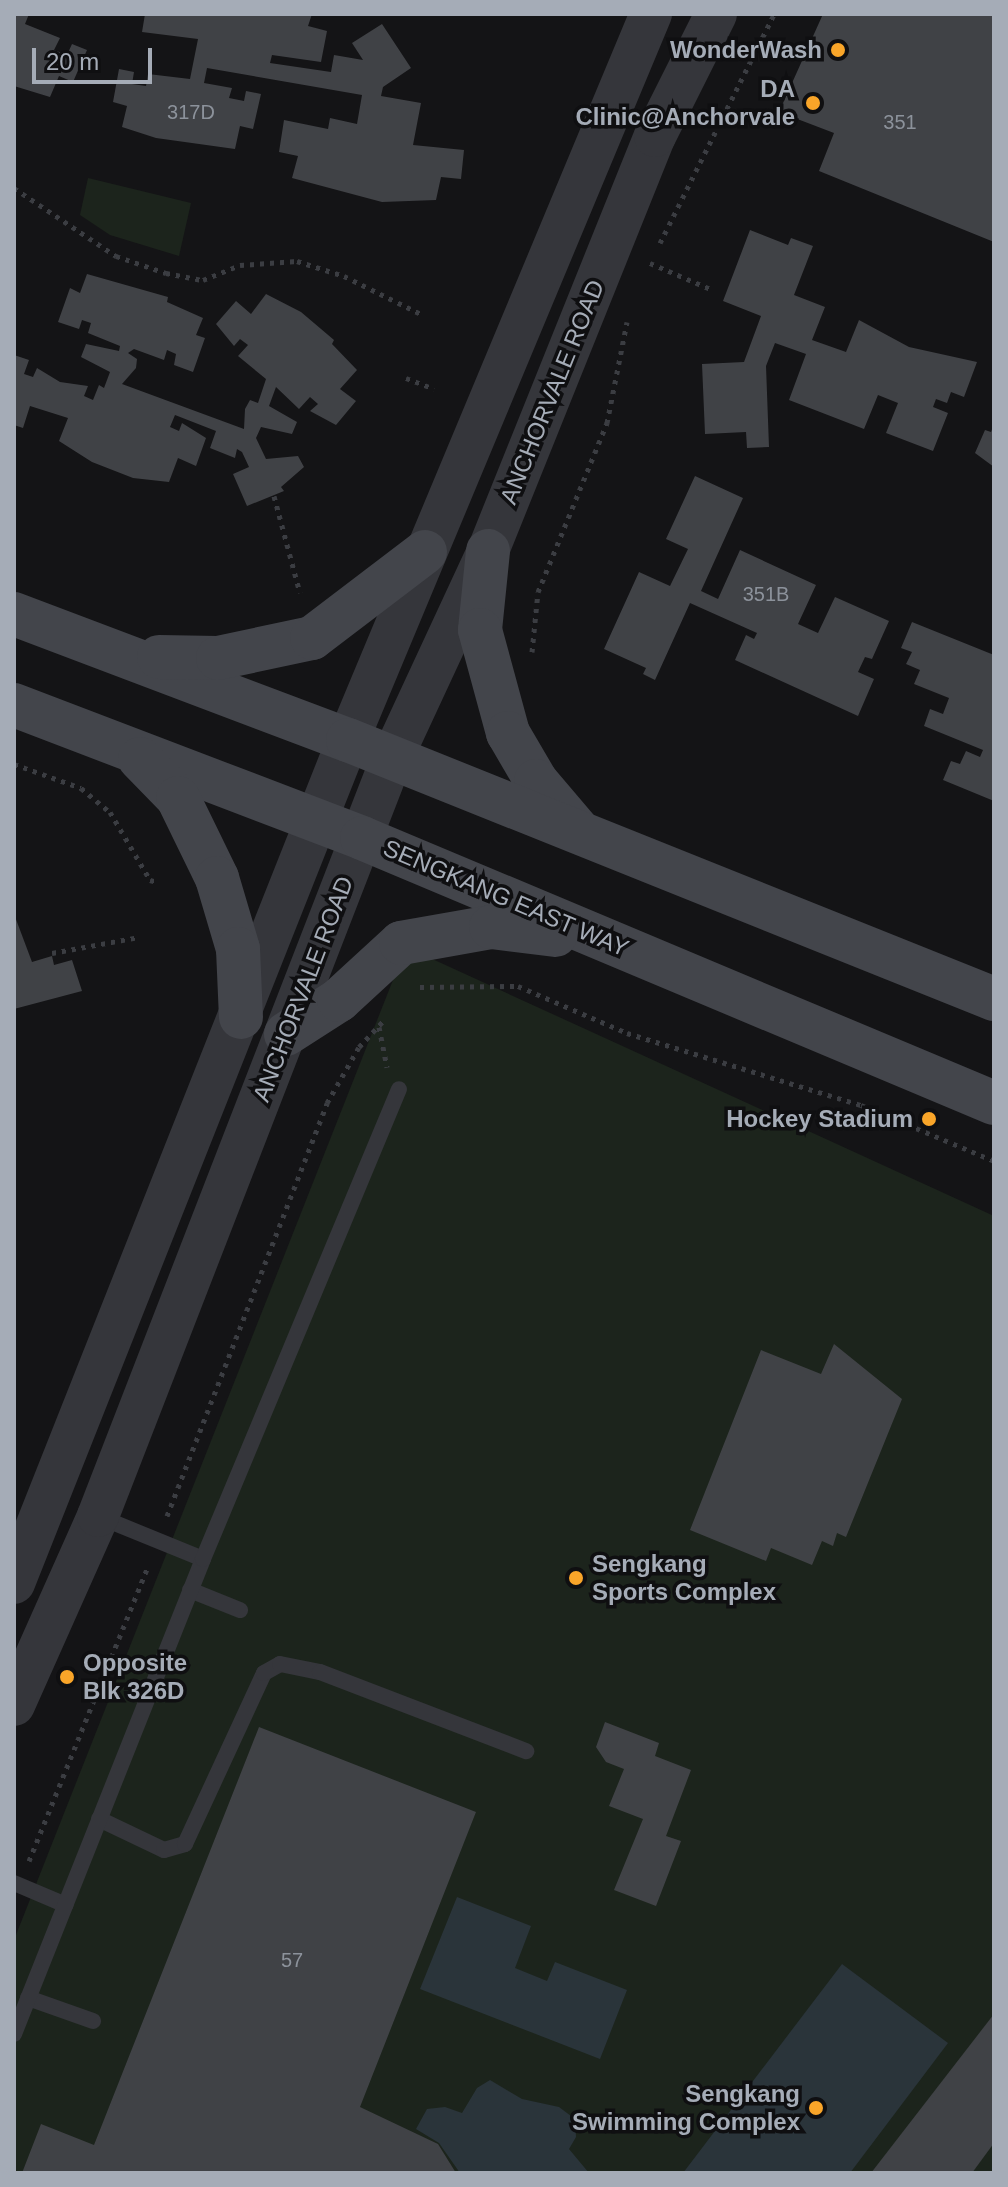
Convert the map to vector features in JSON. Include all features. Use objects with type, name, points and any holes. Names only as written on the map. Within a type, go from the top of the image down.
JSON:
[{"type":"main road","points":[[488,551],[480,630],[508,733],[536,781],[580,833]]},
{"type":"main road","points":[[125,656],[218,658],[312,638],[425,552]]},
{"type":"main road","points":[[14,614],[348,740],[994,999]]},
{"type":"main road","name":"SENGKANG EAST WAY","points":[[14,705],[362,838],[994,1103]]},
{"type":"main road","points":[[132,751],[178,798],[217,878],[238,949],[241,1017]]},
{"type":"main road","points":[[286,1034],[339,1000],[401,943],[491,927],[610,942]]},
{"type":"street","name":"ANCHORVALE ROAD","points":[[14,1583],[320,821],[348,740],[651,14]]},
{"type":"street","name":"ANCHORVALE ROAD","points":[[14,1705],[98,1516],[392,758],[488,551],[655,136],[716,14]]},
{"type":"lane","points":[[14,2034],[190,1590],[399,1089]]},
{"type":"lane","points":[[98,1516],[203,1559]]},
{"type":"lane","points":[[190,1590],[240,1610]]},
{"type":"lane","points":[[99,1819],[164,1850],[185,1844],[264,1673],[280,1664],[320,1672],[526,1751]]},
{"type":"lane","points":[[17,1884],[66,1905]]},
{"type":"lane","points":[[28,1998],[93,2021]]},
{"type":"path","points":[[645,275],[774,14]]},
{"type":"path","points":[[14,188],[116,256],[166,273],[203,280],[240,265],[297,261],[344,276],[423,315]]},
{"type":"path","points":[[650,263],[713,290]]},
{"type":"path","points":[[533,668],[531,625],[538,592],[607,423],[629,312]]},
{"type":"path","points":[[406,378],[434,389]]},
{"type":"path","points":[[274,496],[300,593]]},
{"type":"path","points":[[14,764],[81,788],[110,812],[150,880],[157,882]]},
{"type":"path","points":[[52,953],[139,937]]},
{"type":"path","points":[[410,996],[421,986],[518,986],[627,1033],[861,1105],[994,1161]]},
{"type":"path","points":[[17,1884],[158,1540],[327,1103],[359,1047],[388,1016]]},
{"type":"path","points":[[379,1026],[380,1049],[399,1089]]},
{"type":"shaded area","points":[[88,178],[191,203],[179,256],[110,235],[80,215]]},
{"type":"shaded area","name":"Sengkang Sports Complex","points":[[406,947],[994,1216],[994,2173],[14,2173],[14,1940]]},
{"type":"shaded area","name":"Sengkang Swimming Complex","points":[[457,1897],[531,1926],[515,1968],[547,1981],[555,1962],[627,1990],[600,2059],[420,1989]]},
{"type":"shaded area","name":"Sengkang Swimming Complex","points":[[842,1964],[948,2043],[850,2173],[683,2173]]},
{"type":"shaded area","points":[[490,2080],[522,2099],[559,2107],[575,2119],[576,2137],[569,2149],[589,2173],[460,2173],[439,2143],[416,2129],[427,2109],[445,2107],[462,2113],[477,2088]]},
{"type":"building","points":[[14,14],[29,14],[25,24],[60,38],[54,50],[67,55],[72,44],[87,50],[73,82],[59,76],[50,97],[14,86]]},
{"type":"building","points":[[145,14],[312,14],[308,26],[327,31],[321,62],[272,55],[270,63],[331,72],[334,55],[363,60],[352,43],[382,24],[411,68],[383,87],[381,96],[421,103],[413,145],[464,150],[461,179],[441,177],[436,200],[382,202],[292,178],[298,156],[279,152],[284,120],[328,129],[330,118],[357,124],[362,95],[207,68],[204,83],[232,88],[229,98],[244,101],[246,91],[261,94],[253,129],[240,126],[235,149],[156,138],[122,127],[127,106],[113,102],[119,69],[134,72],[132,84],[146,86],[148,74],[190,79],[198,39],[142,32]]},
{"type":"building","points":[[823,14],[994,14],[994,242],[819,171],[834,133],[779,112]]},
{"type":"building","points":[[750,230],[788,245],[791,238],[813,246],[794,295],[825,307],[812,340],[846,352],[859,320],[909,347],[977,362],[964,397],[951,392],[947,403],[936,399],[933,407],[948,413],[933,451],[886,433],[898,403],[878,395],[864,429],[789,400],[806,354],[775,343],[766,366],[769,447],[747,448],[746,432],[705,434],[702,364],[744,362],[761,316],[723,301]]},
{"type":"building","points":[[87,274],[168,297],[167,302],[203,318],[196,335],[205,338],[193,372],[174,365],[176,354],[167,350],[164,360],[134,349],[128,353],[137,359],[136,368],[122,384],[244,429],[245,409],[250,400],[258,403],[266,379],[238,356],[248,345],[240,339],[234,346],[216,324],[236,301],[251,314],[266,294],[301,312],[334,340],[332,344],[357,370],[340,389],[356,401],[336,425],[310,411],[318,404],[310,397],[299,409],[276,387],[269,406],[297,422],[292,434],[261,427],[256,438],[266,459],[298,456],[304,467],[281,487],[284,491],[247,506],[233,474],[249,467],[242,452],[237,449],[235,458],[210,448],[216,431],[175,415],[170,427],[179,431],[182,423],[206,438],[196,466],[178,458],[169,482],[133,478],[92,462],[59,441],[68,418],[30,406],[23,428],[14,425],[14,355],[29,360],[24,374],[33,377],[37,368],[60,382],[88,386],[84,396],[93,400],[99,385],[104,388],[110,372],[81,357],[86,344],[119,351],[120,346],[88,333],[91,323],[82,320],[79,329],[58,322],[70,288],[80,293]]},
{"type":"building","points":[[994,424],[994,467],[975,453],[985,430],[991,432]]},
{"type":"building","points":[[695,476],[743,498],[701,591],[718,599],[740,550],[816,585],[798,624],[818,633],[835,597],[889,621],[872,659],[865,657],[858,672],[874,679],[858,716],[735,660],[746,635],[754,639],[757,633],[690,603],[655,680],[643,674],[646,668],[604,649],[639,572],[670,586],[688,549],[666,539]]},
{"type":"building","points":[[912,622],[994,655],[994,801],[943,780],[951,761],[960,764],[966,751],[980,757],[983,750],[924,726],[930,709],[943,714],[949,698],[914,684],[920,670],[906,664],[912,652],[901,648]]},
{"type":"building","points":[[14,914],[32,962],[52,956],[54,965],[72,960],[82,991],[14,1009]]},
{"type":"building","points":[[834,1344],[902,1399],[846,1537],[837,1533],[833,1546],[822,1541],[812,1565],[771,1548],[766,1561],[690,1530],[761,1350],[821,1374]]},
{"type":"building","points":[[605,1722],[659,1743],[655,1756],[691,1770],[666,1836],[681,1841],[656,1906],[614,1890],[643,1819],[609,1806],[624,1769],[606,1762],[596,1747]]},
{"type":"building","points":[[259,1727],[476,1812],[360,2107],[438,2144],[456,2173],[22,2173],[41,2124],[94,2145]]},
{"type":"building","points":[[994,2014],[994,2143],[972,2173],[871,2173]]},
{"type":"place","name":"WonderWash","points":[[838,50]]},
{"type":"place","name":"DA Clinic@Anchorvale","points":[[813,103]]},
{"type":"place","name":"Hockey Stadium","points":[[929,1119]]},
{"type":"place","name":"Sengkang Sports Complex","points":[[576,1578]]},
{"type":"place","name":"Opposite Blk 326D","points":[[67,1677]]},
{"type":"place","name":"Sengkang Swimming Complex","points":[[816,2108]]}]
